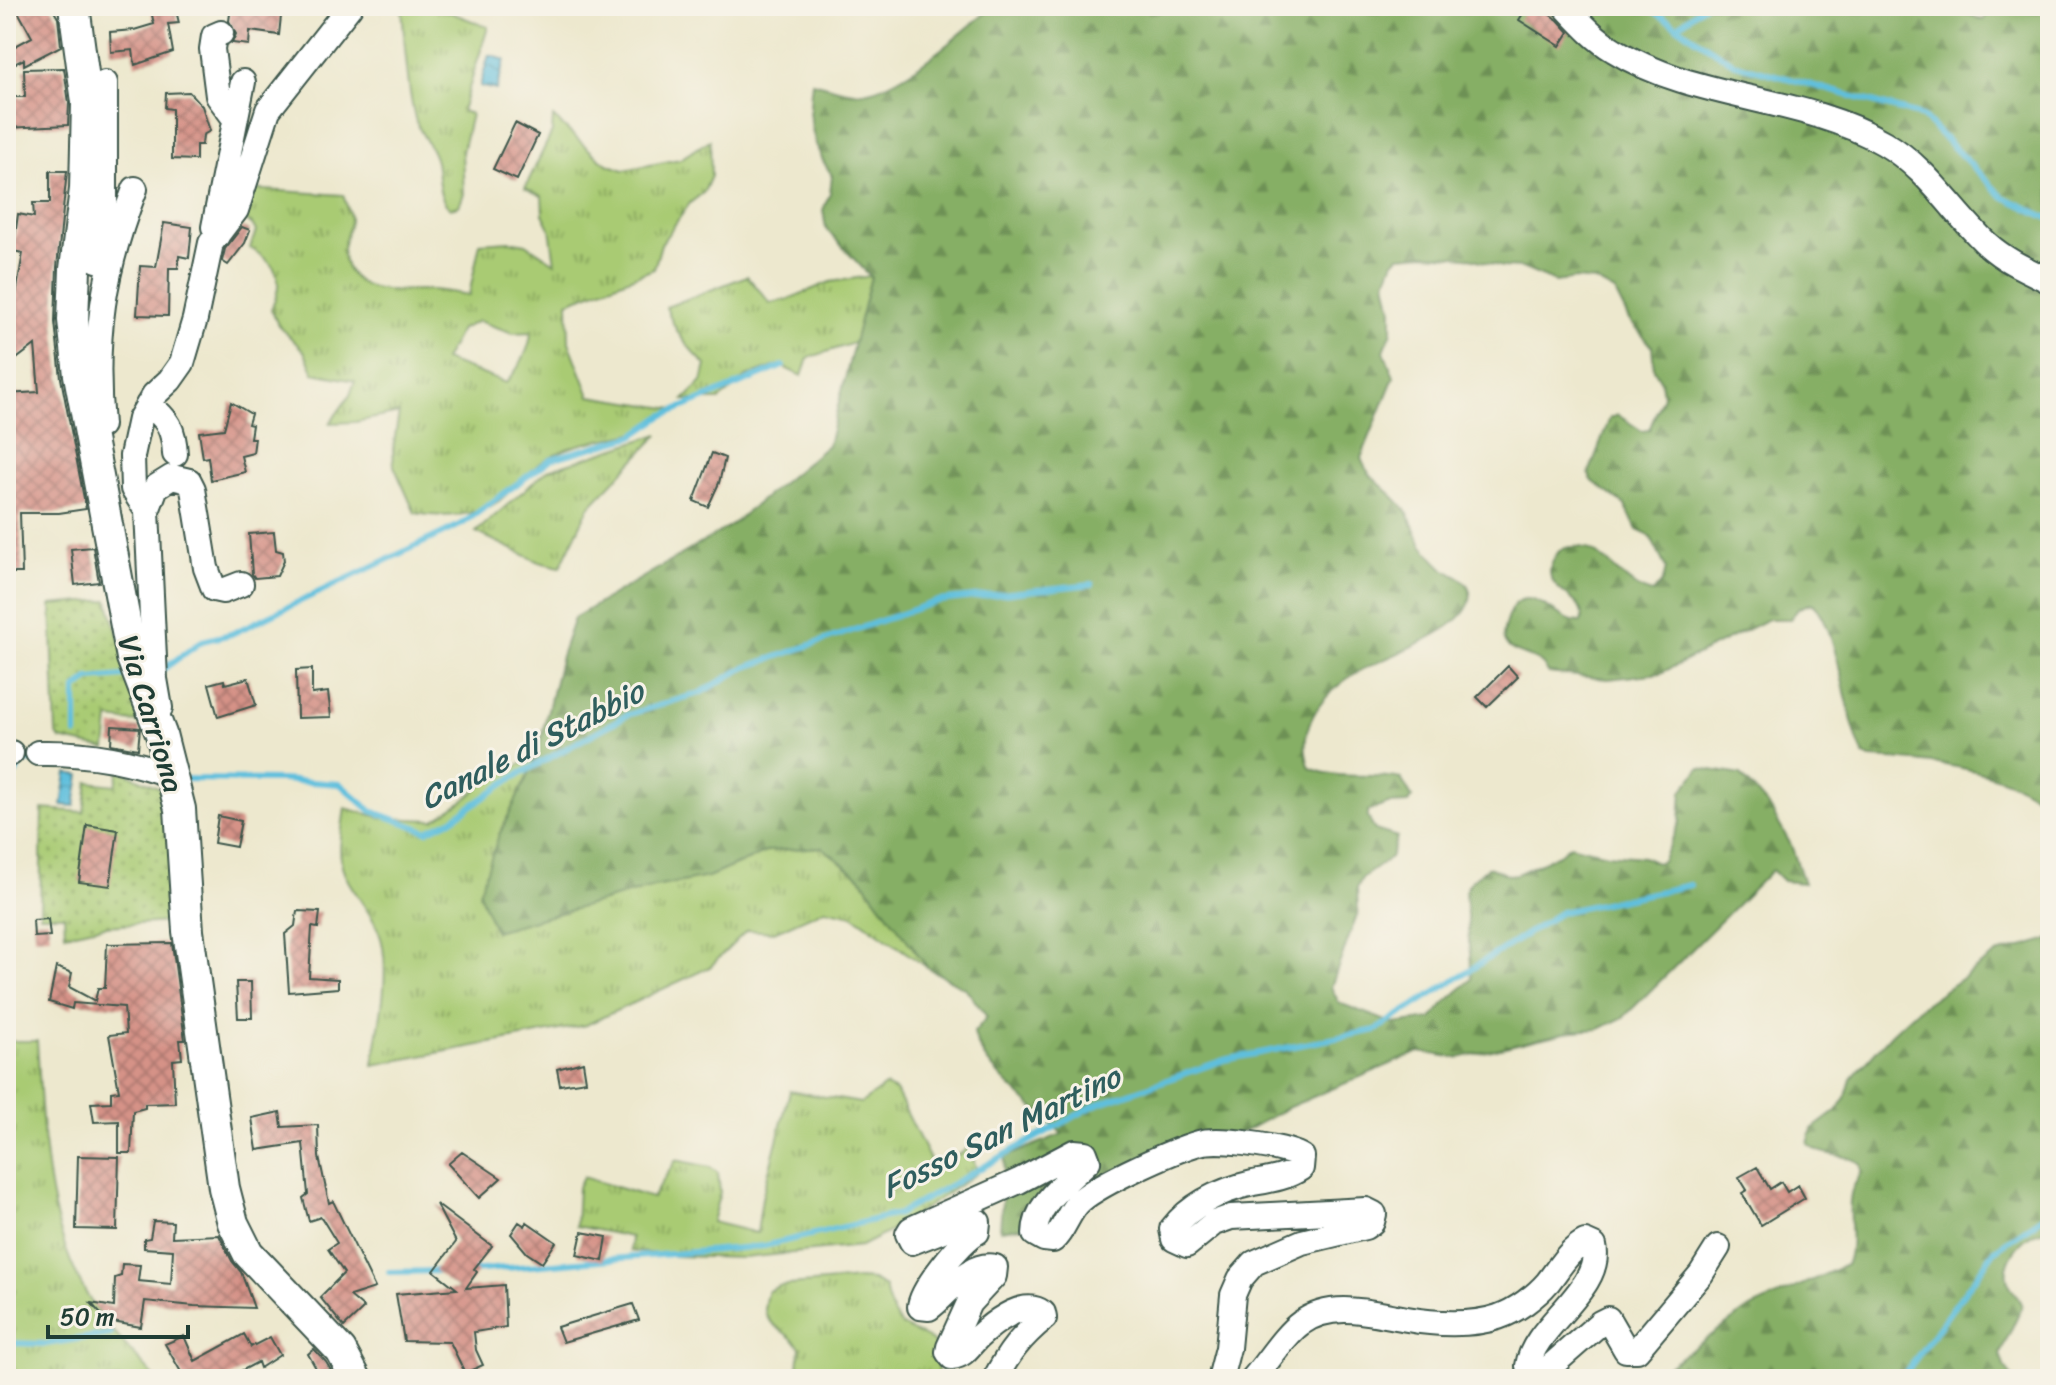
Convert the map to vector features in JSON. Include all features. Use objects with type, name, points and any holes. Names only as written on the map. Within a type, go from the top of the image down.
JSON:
[{"type":"main road","name":"Via Carriona","points":[[74,6],[87,102],[85,189],[75,269],[73,320],[79,375],[132,658],[161,734],[180,809],[187,926],[224,1188],[233,1223],[248,1253],[341,1351],[356,1379]]},
{"type":"street","points":[[147,511],[133,489],[132,456],[140,419],[182,363],[211,243],[236,210],[268,110],[350,6]]},
{"type":"street","points":[[1565,6],[1614,51],[1645,65],[1703,86],[1826,117],[1883,143],[1920,169],[1988,244],[2010,262],[2050,281]]},
{"type":"street","points":[[221,33],[214,36],[212,49],[218,96],[235,119]]},
{"type":"street","points":[[217,236],[214,227],[243,82]]},
{"type":"street","points":[[104,294],[96,293],[93,287],[105,216],[105,83]]},
{"type":"street","points":[[103,503],[98,343],[104,294],[119,232],[135,189]]},
{"type":"street","points":[[148,405],[161,413],[169,424],[175,437],[175,454]]},
{"type":"street","points":[[161,734],[160,701],[155,679],[147,511],[156,487],[172,477],[189,481],[206,568],[214,589],[223,591],[241,584]]},
{"type":"street","points":[[38,753],[91,756],[151,768],[173,776]]},
{"type":"street","points":[[995,1379],[1025,1333],[1044,1318],[1043,1313],[1034,1308],[1014,1311],[978,1337],[961,1356],[952,1357],[949,1347],[969,1303],[994,1276],[995,1267],[986,1266],[954,1282],[929,1308],[920,1307],[920,1297],[947,1262],[977,1232],[978,1222],[974,1218],[912,1242],[908,1234],[911,1229],[1019,1181],[1074,1152],[1085,1153],[1088,1161],[1067,1180],[1035,1221],[1035,1234],[1044,1239],[1053,1240],[1060,1234],[1073,1209],[1095,1190],[1202,1142],[1230,1142],[1290,1151],[1302,1157],[1301,1168],[1277,1179],[1235,1187],[1198,1204],[1184,1214],[1172,1229],[1174,1239],[1187,1245],[1214,1223],[1231,1217],[1366,1210],[1374,1214],[1372,1222],[1365,1227],[1302,1242],[1254,1263],[1240,1279],[1233,1295],[1228,1348],[1220,1379]]},
{"type":"street","points":[[1253,1379],[1299,1324],[1321,1312],[1362,1310],[1410,1320],[1466,1322],[1497,1318],[1544,1286],[1577,1246],[1585,1242],[1594,1246],[1594,1264],[1580,1289],[1532,1351],[1528,1366],[1534,1373],[1543,1373],[1608,1319],[1626,1350],[1637,1350],[1701,1274],[1718,1247]]},
{"type":"green space","points":[[402,6],[434,6],[488,27],[462,111],[471,114],[462,152],[464,194],[459,206],[450,208],[443,199],[434,156],[415,118]]},
{"type":"green space","points":[[994,6],[1948,6],[1983,20],[1994,6],[2050,6],[2050,806],[2032,793],[1989,775],[1940,764],[1864,755],[1828,628],[1811,603],[1799,608],[1790,619],[1768,619],[1661,673],[1608,679],[1548,673],[1537,660],[1510,649],[1504,641],[1504,629],[1513,607],[1521,600],[1540,603],[1561,616],[1581,622],[1582,612],[1577,604],[1554,584],[1550,575],[1560,550],[1574,547],[1598,554],[1629,581],[1653,593],[1663,581],[1666,568],[1650,536],[1637,530],[1625,505],[1591,480],[1589,473],[1610,418],[1618,415],[1642,431],[1649,430],[1663,396],[1661,381],[1654,369],[1652,346],[1629,320],[1615,292],[1595,281],[1576,279],[1555,282],[1522,268],[1502,267],[1467,257],[1399,256],[1386,281],[1392,310],[1392,331],[1384,351],[1394,377],[1361,458],[1370,474],[1403,506],[1425,549],[1444,569],[1463,580],[1470,592],[1468,606],[1442,631],[1363,669],[1340,684],[1320,704],[1308,728],[1306,754],[1310,768],[1333,774],[1401,779],[1412,797],[1408,803],[1388,804],[1368,811],[1368,818],[1375,830],[1397,837],[1390,858],[1362,878],[1357,888],[1358,912],[1331,987],[1339,1003],[1394,1024],[1431,1019],[1472,979],[1465,891],[1471,881],[1488,867],[1509,875],[1517,874],[1558,855],[1570,845],[1607,854],[1643,857],[1656,863],[1662,861],[1680,822],[1682,791],[1700,768],[1741,775],[1770,808],[1791,845],[1804,883],[1783,881],[1772,870],[1624,1017],[1599,1029],[1573,1031],[1458,1058],[1419,1052],[1287,1108],[1245,1131],[1086,1190],[1037,1225],[1000,1230],[1005,1157],[1062,1134],[1010,1087],[986,1059],[974,1032],[987,1017],[966,989],[928,968],[861,878],[822,847],[768,851],[708,877],[654,887],[495,931],[479,893],[499,835],[536,759],[561,656],[574,618],[730,526],[828,445],[871,277],[826,229],[823,210],[830,193],[832,175],[820,154],[813,131],[810,107],[812,82],[854,92],[889,84],[927,60]]},
{"type":"green space","points":[[553,117],[607,164],[624,170],[680,159],[710,140],[711,176],[704,192],[690,203],[661,244],[654,269],[568,302],[569,342],[590,396],[675,409],[638,431],[584,443],[556,454],[533,469],[499,501],[480,510],[447,516],[415,513],[394,466],[393,449],[399,413],[355,422],[330,423],[350,395],[355,381],[314,373],[304,351],[278,325],[271,309],[278,289],[276,273],[267,260],[250,248],[256,231],[252,224],[241,218],[249,189],[343,195],[350,219],[343,255],[348,269],[366,286],[469,295],[480,243],[509,241],[526,244],[555,263],[550,228],[543,214],[542,196],[525,188],[552,132]],"holes":[[[478,321],[513,333],[531,332],[523,359],[506,383],[444,360],[461,329]]]},
{"type":"green space","points":[[747,276],[770,303],[786,300],[830,282],[871,276],[854,343],[808,358],[802,376],[779,365],[746,377],[719,400],[684,400],[702,382],[706,365],[682,339],[666,307]]},
{"type":"green space","points":[[659,434],[589,507],[560,567],[539,562],[476,532],[548,470]]},
{"type":"green space","points":[[108,600],[144,723],[109,719],[106,749],[60,739],[56,733],[51,605]]},
{"type":"green space","points":[[536,759],[499,835],[654,887],[708,877],[768,851],[822,847],[861,878],[928,968],[853,915],[825,909],[774,932],[747,930],[710,967],[586,1025],[373,1065],[384,991],[383,947],[377,928],[342,867],[340,842],[345,808],[383,818],[434,820],[466,799],[494,773]]},
{"type":"green space","points":[[6,770],[11,781],[6,889]]},
{"type":"green space","points":[[119,770],[158,787],[166,796],[177,903],[168,905],[169,922],[104,926],[65,934],[64,915],[40,915],[42,809],[84,812],[88,782],[116,785]]},
{"type":"green space","points":[[2050,939],[2050,1230],[2026,1239],[2009,1261],[2007,1278],[2022,1306],[2000,1354],[2014,1379],[1650,1379],[1748,1309],[1846,1265],[1850,1248],[1850,1203],[1853,1188],[1862,1171],[1860,1163],[1814,1149],[1808,1144],[1812,1129],[1836,1111],[1845,1100],[1851,1079],[1919,1008],[1997,954]]},
{"type":"green space","points":[[6,1001],[8,1041],[37,1041],[44,1145],[65,1247],[78,1279],[102,1318],[156,1379],[6,1379]]},
{"type":"green space","points":[[885,1086],[896,1091],[935,1170],[967,1149],[972,1154],[977,1173],[893,1230],[861,1246],[744,1258],[675,1256],[630,1251],[631,1237],[576,1226],[578,1187],[583,1177],[652,1198],[676,1160],[710,1167],[718,1173],[720,1192],[712,1222],[757,1233],[762,1198],[790,1091],[861,1103]]},
{"type":"green space","points":[[872,1280],[885,1287],[891,1309],[900,1324],[937,1346],[938,1379],[797,1379],[800,1347],[768,1318],[765,1303],[768,1291],[779,1286]]},
{"type":"water","points":[[489,55],[505,60],[496,90],[480,86]]},
{"type":"water","points":[[67,773],[80,775],[75,806],[62,805]]},
{"type":"building","points":[[15,6],[51,6],[58,18],[61,46],[24,65],[24,59],[6,68],[6,51],[32,37]]},
{"type":"building","points":[[150,6],[175,6],[179,23],[168,24],[173,52],[135,65],[133,50],[111,52],[110,32],[154,24]]},
{"type":"building","points":[[231,6],[282,6],[279,35],[250,31],[249,45],[232,43],[236,34],[229,21]]},
{"type":"building","points":[[1528,6],[1536,6],[1558,20],[1569,32],[1560,46],[1519,20]]},
{"type":"building","points":[[64,68],[69,103],[68,125],[6,128],[6,97],[25,97],[24,69]]},
{"type":"building","points":[[189,92],[202,106],[210,131],[203,135],[202,145],[196,145],[196,160],[172,159],[172,109],[165,108],[166,93]]},
{"type":"building","points":[[515,123],[538,135],[517,180],[493,169]]},
{"type":"building","points":[[50,171],[67,171],[55,322],[61,378],[86,509],[20,513],[22,573],[6,573],[6,394],[39,392],[35,345],[6,367],[6,305],[14,306],[23,253],[13,251],[18,214],[34,217],[33,203],[50,203]]},
{"type":"building","points":[[164,223],[192,227],[189,258],[179,256],[178,268],[169,268],[168,316],[137,315],[140,266],[156,267]]},
{"type":"building","points":[[242,227],[250,230],[245,243],[228,265],[222,261],[225,249]]},
{"type":"building","points":[[231,402],[251,414],[248,424],[252,425],[250,438],[255,438],[253,453],[241,456],[245,472],[211,480],[208,457],[203,458],[199,432],[224,429]]},
{"type":"building","points":[[712,453],[725,458],[719,483],[708,507],[694,501]]},
{"type":"building","points":[[274,532],[276,550],[283,552],[284,561],[277,576],[255,578],[252,574],[249,534]]},
{"type":"building","points":[[93,547],[99,582],[75,585],[71,549]]},
{"type":"building","points":[[1508,666],[1518,677],[1487,707],[1477,697]]},
{"type":"building","points":[[312,669],[312,694],[328,692],[331,717],[297,718],[296,670]]},
{"type":"building","points":[[248,678],[256,705],[218,717],[209,684],[224,680],[225,684]]},
{"type":"building","points":[[112,726],[140,728],[138,749],[111,744]]},
{"type":"building","points":[[218,816],[241,821],[236,847],[214,843]]},
{"type":"building","points":[[87,825],[118,830],[110,886],[79,882]]},
{"type":"building","points":[[297,911],[320,912],[318,928],[312,927],[309,977],[338,979],[338,988],[289,992],[285,934],[295,926]]},
{"type":"building","points":[[48,919],[50,936],[34,937],[33,920]]},
{"type":"building","points":[[172,943],[185,1040],[180,1040],[182,1059],[173,1060],[175,1103],[145,1104],[145,1108],[133,1111],[131,1153],[119,1153],[119,1121],[94,1122],[91,1103],[111,1102],[111,1092],[119,1091],[109,1035],[126,1033],[124,1007],[73,1003],[72,1009],[49,1002],[56,967],[72,973],[69,987],[95,1001],[98,988],[105,988],[107,944]]},
{"type":"building","points":[[236,982],[251,982],[252,1018],[238,1018]]},
{"type":"building","points":[[583,1062],[586,1081],[560,1085],[557,1069]]},
{"type":"building","points":[[280,1112],[282,1127],[318,1125],[319,1157],[329,1203],[333,1201],[375,1288],[350,1296],[364,1308],[344,1327],[320,1297],[344,1273],[328,1249],[337,1243],[321,1217],[309,1221],[303,1198],[308,1194],[303,1143],[257,1150],[252,1118]]},
{"type":"building","points":[[462,1152],[501,1178],[479,1198],[448,1164]]},
{"type":"building","points":[[78,1156],[119,1157],[117,1230],[76,1229]]},
{"type":"building","points":[[1757,1167],[1770,1189],[1781,1182],[1787,1192],[1798,1185],[1805,1198],[1761,1225],[1742,1193],[1747,1190],[1739,1177]]},
{"type":"building","points":[[436,1204],[492,1246],[474,1269],[477,1272],[466,1288],[504,1285],[506,1327],[474,1332],[476,1350],[483,1365],[465,1373],[450,1342],[404,1341],[396,1294],[457,1289],[434,1271],[456,1242]]},
{"type":"building","points":[[153,1221],[173,1222],[172,1237],[219,1235],[241,1272],[254,1308],[145,1301],[141,1327],[107,1321],[91,1303],[114,1307],[115,1278],[121,1276],[122,1264],[140,1265],[138,1281],[171,1284],[173,1250],[144,1248],[144,1239],[150,1238]]},
{"type":"building","points":[[519,1222],[525,1226],[527,1222],[556,1242],[542,1263],[527,1253],[511,1234]]},
{"type":"building","points":[[582,1232],[607,1237],[603,1261],[577,1255]]},
{"type":"building","points":[[633,1304],[639,1320],[563,1342],[557,1327]]},
{"type":"building","points":[[244,1334],[251,1347],[270,1337],[280,1355],[260,1368],[258,1362],[226,1379],[185,1379],[165,1344],[184,1336],[195,1361]]},
{"type":"building","points":[[314,1349],[336,1379],[322,1379],[308,1354]]},
{"type":"waterway","points":[[1646,6],[1733,63],[1922,116],[2002,196],[2050,219]]},
{"type":"waterway","points":[[1677,27],[1703,6]]},
{"type":"waterway","name":"Canale di Stabbio","points":[[162,670],[202,641],[231,634],[462,524],[551,459],[633,436],[662,416],[783,366]]},
{"type":"waterway","name":"Canale di Stabbio","points":[[182,779],[340,784],[371,811],[427,831],[451,820],[511,779],[627,715],[700,693],[744,668],[938,601],[1092,584]]},
{"type":"waterway","name":"Canale di Stabbio","points":[[76,734],[76,689],[89,679],[124,676]]},
{"type":"waterway","name":"Canale di Stabbio","points":[[6,786],[21,761],[38,761]]},
{"type":"waterway","name":"Fosso San Martino","points":[[470,1271],[764,1246],[898,1214],[1095,1105],[1224,1060],[1376,1030],[1561,912],[1690,885]]},
{"type":"waterway","points":[[1901,1379],[1995,1250],[2050,1212]]},
{"type":"waterway","name":"Fosso San Martino","points":[[389,1272],[443,1271]]},
{"type":"waterway","name":"Fosso San Martino","points":[[6,1343],[46,1344],[111,1334]]}]
